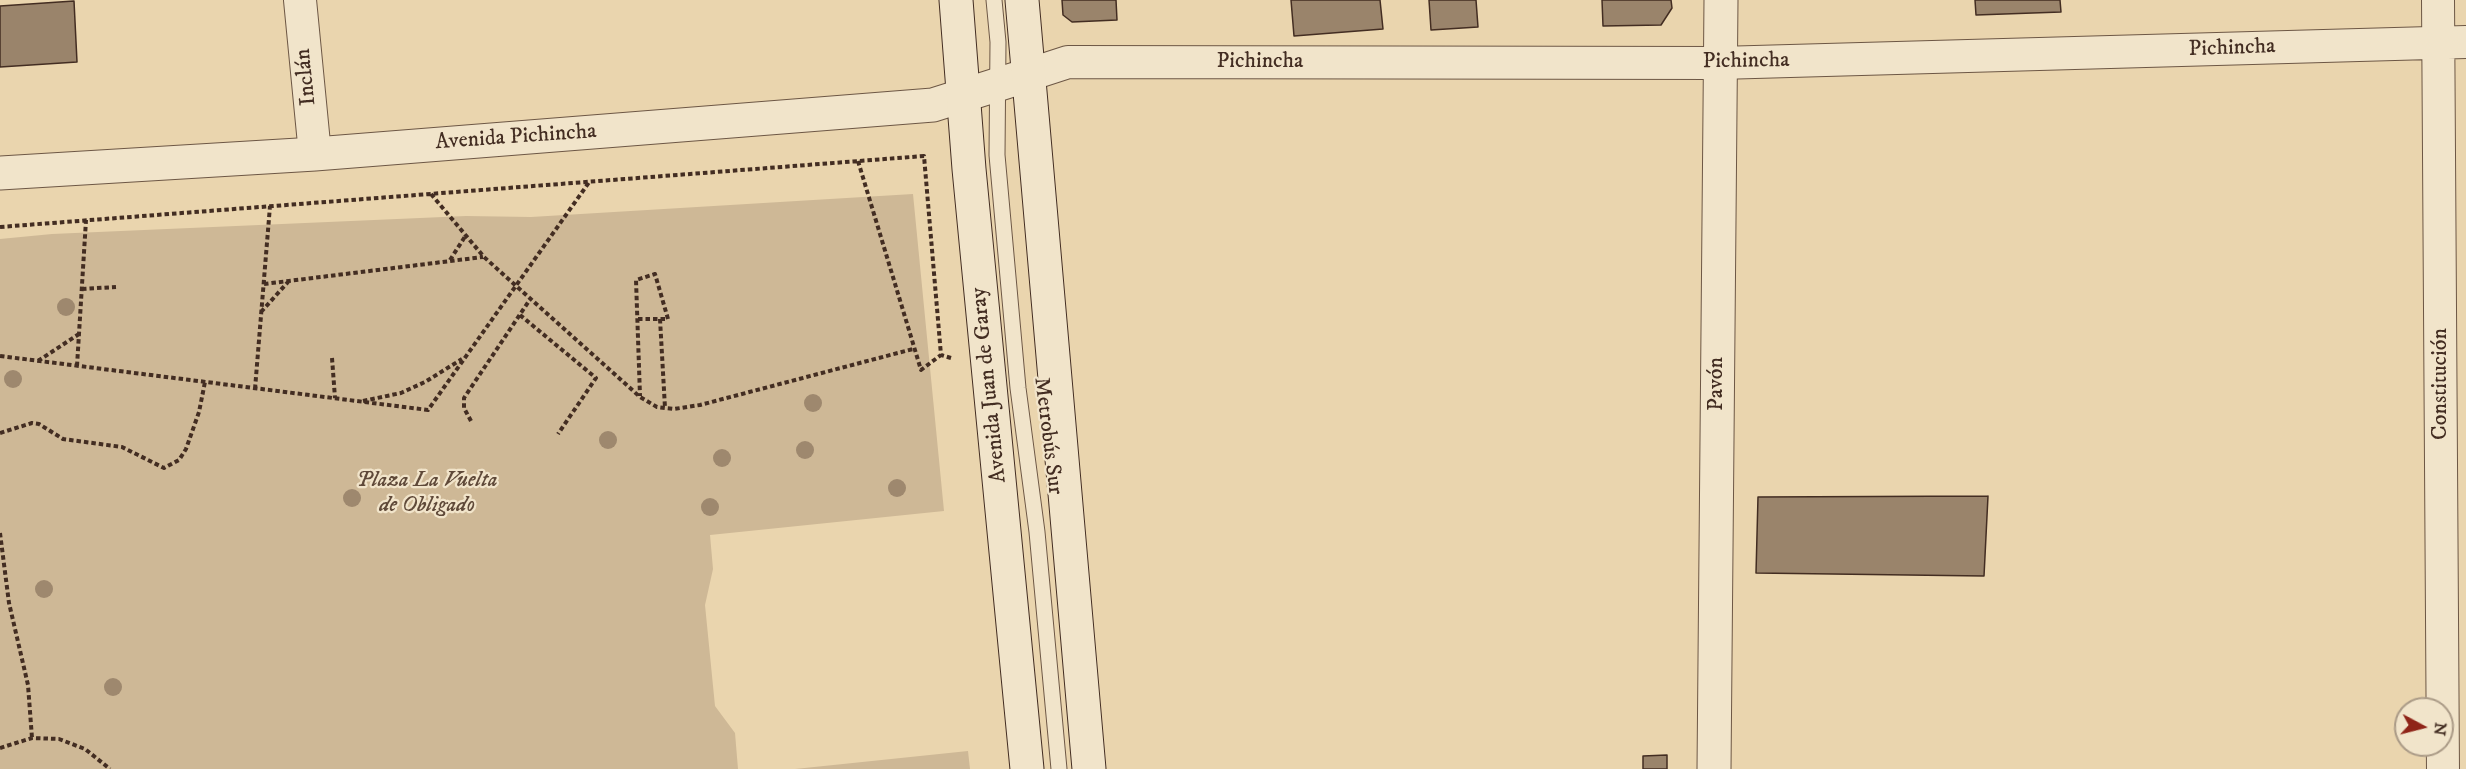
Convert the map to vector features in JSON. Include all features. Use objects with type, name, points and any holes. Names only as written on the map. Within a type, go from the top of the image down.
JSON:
[{"type":"street","name":"Inclán","points":[[300,0],[315,154]]},
{"type":"street","name":"Avenida Juan de Garay","points":[[956,0],[963,97],[1027,769]]},
{"type":"street","points":[[1022,0],[1089,769]]},
{"type":"street","name":"Pavón","points":[[1714,769],[1721,0]]},
{"type":"street","name":"Constitución","points":[[2438,0],[2453,42],[2443,769]]},
{"type":"street","name":"Pichincha","points":[[1028,75],[1068,62],[1719,63],[2453,42]]},
{"type":"street","name":"Avenida Pichincha","points":[[0,173],[315,154],[933,105],[1028,75]]},
{"type":"lane","name":"Metrobús Sur","points":[[994,0],[998,42],[997,155],[1017,377],[1037,532],[1059,769]]},
{"type":"path","points":[[0,227],[924,156],[941,355]]},
{"type":"path","points":[[858,161],[921,370],[941,355]]},
{"type":"path","points":[[0,356],[428,410],[590,181]]},
{"type":"path","points":[[431,194],[484,257],[640,397],[657,407],[674,409],[700,405],[913,349]]},
{"type":"path","points":[[255,389],[270,206]]},
{"type":"path","points":[[77,366],[86,220]]},
{"type":"path","points":[[450,261],[466,235]]},
{"type":"path","points":[[264,284],[484,257]]},
{"type":"path","points":[[638,319],[668,319],[655,274],[636,280],[640,397]]},
{"type":"path","points":[[261,312],[288,281]]},
{"type":"path","points":[[82,289],[116,287]]},
{"type":"path","points":[[471,421],[464,408],[464,398],[531,298]]},
{"type":"path","points":[[520,315],[596,378],[558,434]]},
{"type":"path","points":[[660,319],[665,408]]},
{"type":"path","points":[[38,361],[79,334]]},
{"type":"path","points":[[941,355],[989,370]]},
{"type":"path","points":[[357,402],[401,393],[425,382],[466,357]]},
{"type":"path","points":[[332,358],[335,398]]},
{"type":"path","points":[[0,433],[32,423],[39,424],[63,439],[122,447],[164,468],[179,460],[186,449],[199,412],[205,382]]},
{"type":"path","points":[[0,533],[9,603],[28,685],[32,738]]},
{"type":"path","points":[[0,748],[32,738],[59,739],[85,748],[110,769]]},
{"type":"green space","name":"Plaza La Vuelta de Obligado","points":[[913,194],[944,511],[710,535],[713,569],[705,605],[715,706],[735,733],[738,769],[0,769],[0,239],[52,234],[466,216],[531,217]]},
{"type":"green space","points":[[968,751],[970,769],[795,769]]},
{"type":"building","points":[[1062,0],[1116,0],[1117,20],[1072,22],[1063,15]]},
{"type":"building","points":[[1291,0],[1380,0],[1383,29],[1294,36]]},
{"type":"building","points":[[1429,0],[1476,0],[1478,27],[1431,30]]},
{"type":"building","points":[[1602,0],[1671,0],[1672,8],[1661,25],[1603,26]]},
{"type":"building","points":[[1975,0],[2060,0],[2061,12],[1976,15]]},
{"type":"building","points":[[74,1],[77,62],[0,67],[0,6]]},
{"type":"building","points":[[1988,496],[1984,576],[1756,573],[1758,497]]},
{"type":"building","points":[[1667,755],[1667,769],[1643,769],[1643,756]]}]
